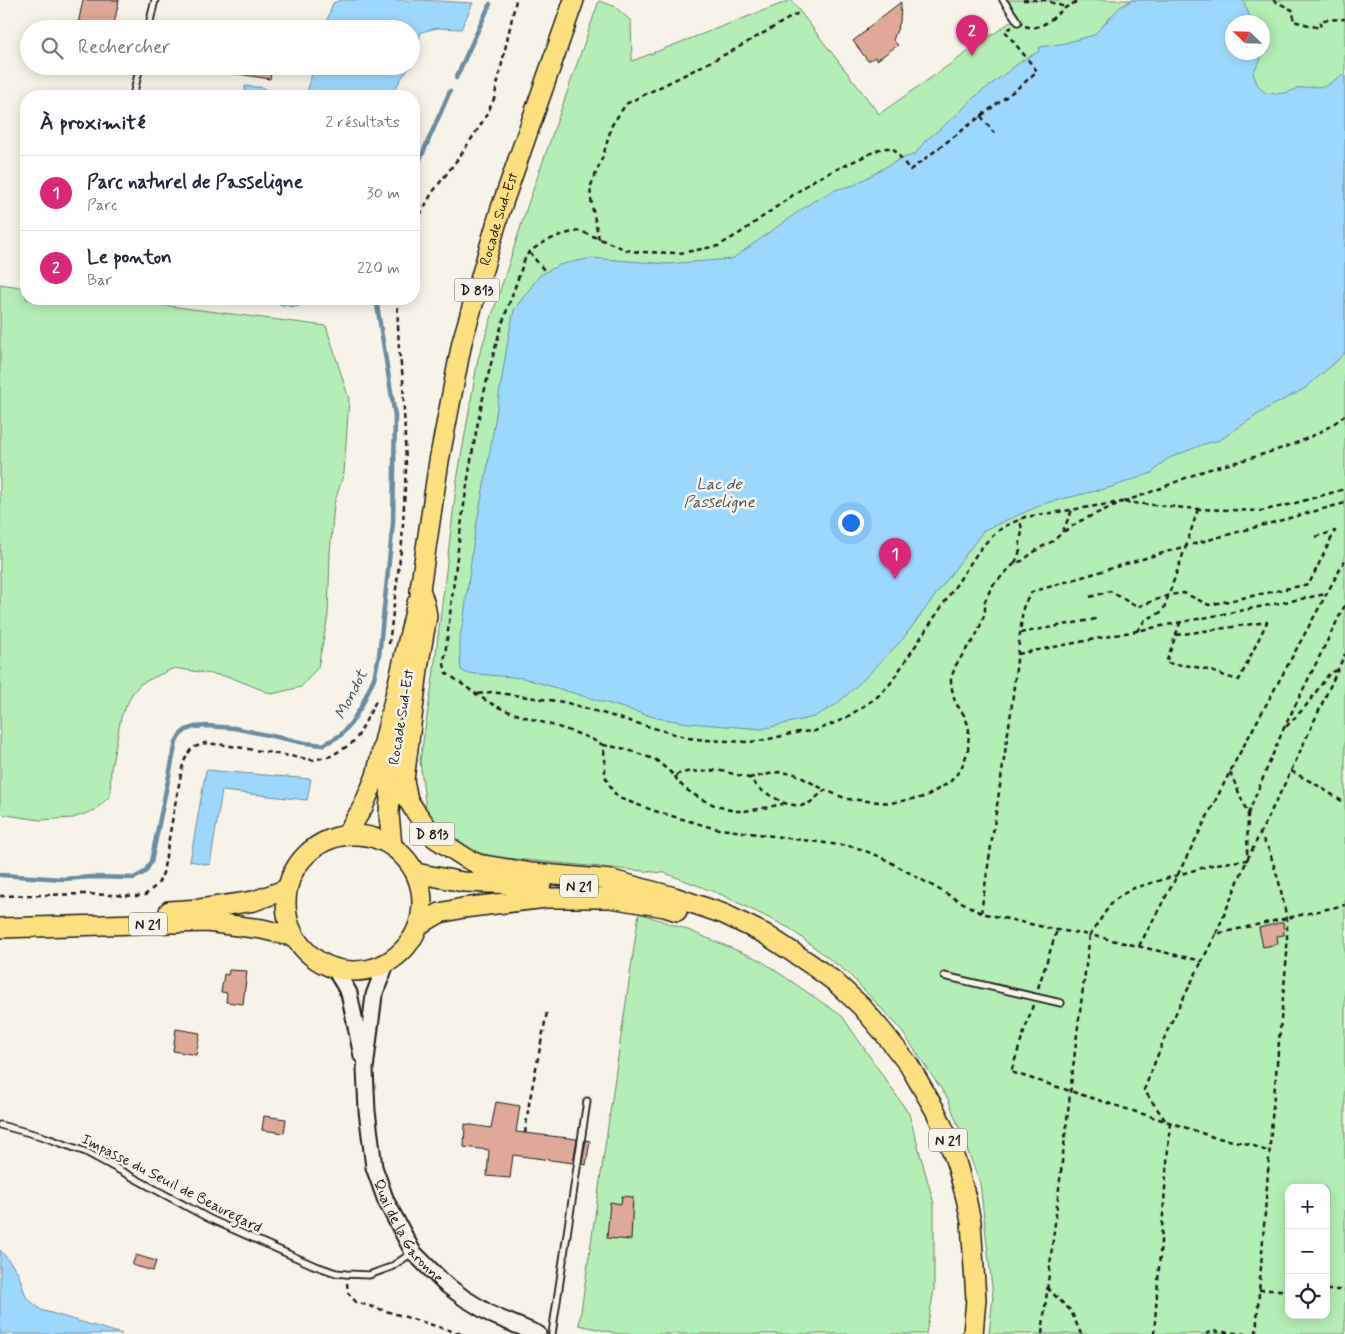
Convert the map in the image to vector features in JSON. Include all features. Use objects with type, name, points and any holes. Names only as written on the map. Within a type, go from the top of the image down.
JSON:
[{"type":"main road","name":"Rocade Sud-Est","points":[[346,835],[363,807],[376,776],[420,589],[439,461],[462,342],[500,211],[574,0]]},
{"type":"main road","name":"Rocade Sud-Est","points":[[392,846],[389,814],[390,789],[419,609],[420,589]]},
{"type":"main road","name":"D 813","points":[[420,589],[427,616],[419,662],[404,780],[408,800],[435,838],[478,864],[532,873],[612,880],[674,897]]},
{"type":"main road","points":[[346,835],[370,836],[392,846],[406,858],[416,873],[422,890],[423,908],[419,925],[412,940],[400,954],[386,964],[369,970],[352,971],[334,968],[318,961],[305,951],[295,937],[289,922],[286,906],[287,890],[295,870],[308,853],[326,841],[346,835]]},
{"type":"main road","name":"N 21","points":[[416,873],[463,882],[609,887],[674,897],[724,914],[764,934],[834,981],[861,1006],[909,1065],[935,1110],[946,1134],[957,1165],[971,1222],[976,1299],[973,1334]]},
{"type":"main road","name":"N 21","points":[[0,919],[200,909],[254,901],[287,890]]},
{"type":"main road","name":"N 21","points":[[419,925],[440,913],[463,908],[546,898],[610,898],[665,907],[710,922],[746,938],[804,970],[849,1006],[869,1027],[895,1059],[923,1104],[937,1132],[956,1187],[962,1213],[966,1245],[968,1290],[964,1334]]},
{"type":"main road","name":"N 21","points":[[0,928],[207,922],[262,929],[295,937]]},
{"type":"street","name":"Quai de la Garonne","points":[[386,964],[374,995],[365,1069],[366,1111],[374,1167],[386,1201],[414,1252],[444,1283],[492,1315],[538,1334]]},
{"type":"street","name":"Quai de la Garonne","points":[[334,968],[349,993],[365,1069]]},
{"type":"lane","points":[[150,20],[155,0]]},
{"type":"lane","points":[[1004,0],[1018,22]]},
{"type":"lane","points":[[134,90],[138,75]]},
{"type":"lane","points":[[944,976],[1062,1003]]},
{"type":"lane","points":[[552,1334],[586,1101]]},
{"type":"lane","name":"Impasse du Seuil de Beauregard","points":[[0,1125],[41,1136],[86,1152],[210,1219],[313,1265],[336,1273],[369,1275],[399,1263],[414,1252]]},
{"type":"path","points":[[420,215],[432,193],[460,156],[491,107],[516,0]]},
{"type":"path","points":[[1023,0],[1044,0],[1066,7]]},
{"type":"path","points":[[824,790],[811,802],[801,806],[784,804],[738,811],[712,805],[677,782],[675,776],[656,760],[626,749],[603,745],[591,738],[503,709],[489,702],[446,672],[444,664],[469,469],[479,416],[500,333],[528,252],[548,240],[580,231],[627,250],[638,252],[680,252],[718,246],[740,234],[814,180],[882,148],[893,148],[910,170],[1037,71],[1006,32],[1018,22],[1028,28],[1037,27],[1051,20],[1066,7],[1080,0]]},
{"type":"path","points":[[1273,0],[1294,11],[1293,21],[1320,28],[1321,20],[1345,19]]},
{"type":"path","points":[[599,239],[590,188],[603,156],[612,125],[626,104],[732,52],[800,12]]},
{"type":"path","points":[[980,116],[994,133]]},
{"type":"path","points":[[528,252],[544,270]]},
{"type":"path","points":[[388,649],[402,542],[406,468],[403,378],[397,305]]},
{"type":"path","points":[[1015,563],[1022,561],[1080,522],[1122,502],[1148,494],[1202,471],[1266,453],[1304,439],[1335,423],[1345,415]]},
{"type":"path","points":[[478,694],[492,692],[564,702],[688,738],[706,740],[748,742],[799,732],[815,731],[854,714],[877,698],[890,684],[978,552],[1003,527],[1025,516],[1122,502],[1198,509],[1261,511],[1345,489]]},
{"type":"path","points":[[981,913],[1010,722],[1023,608],[1032,592],[1186,546],[1345,503]]},
{"type":"path","points":[[1062,533],[1072,509]]},
{"type":"path","points":[[1137,631],[1145,620],[1162,611],[1198,509]]},
{"type":"path","points":[[675,776],[691,771],[717,770],[748,778],[779,772],[795,774],[824,790],[846,799],[890,803],[925,797],[950,782],[961,769],[968,751],[969,727],[964,715],[955,702],[951,678],[956,665],[974,640],[979,629],[985,613],[985,601],[992,586],[1015,563],[1020,552],[1022,531],[1020,519]]},
{"type":"path","points":[[1090,597],[1110,591],[1137,606],[1169,594],[1184,593],[1209,605],[1309,584],[1335,531],[1312,538]]},
{"type":"path","points":[[1139,946],[1230,772],[1345,560]]},
{"type":"path","points":[[1018,654],[1327,594]]},
{"type":"path","points":[[1247,860],[1248,814],[1283,730],[1345,605]]},
{"type":"path","points":[[1020,633],[1096,619]]},
{"type":"path","points":[[1176,635],[1267,622],[1239,680],[1211,670],[1166,663],[1180,623]]},
{"type":"path","points":[[1166,1121],[1144,1090],[1168,1029],[1216,934],[1247,860],[1345,654]]},
{"type":"path","points":[[1283,730],[1305,707],[1329,674],[1338,670]]},
{"type":"path","points":[[0,896],[145,895],[158,884],[163,873],[183,764],[192,748],[205,743],[313,760],[331,756],[351,744],[358,736],[377,698]]},
{"type":"path","points":[[603,745],[605,776],[612,790],[619,798],[655,811],[713,828],[865,850],[981,913],[1202,960]]},
{"type":"path","points":[[1291,771],[1317,784],[1345,803]]},
{"type":"path","points":[[1230,772],[1248,814]]},
{"type":"path","points":[[748,778],[761,790],[784,804]]},
{"type":"path","points":[[1256,1334],[1269,1152],[1287,954],[1287,919],[1279,882],[1269,850],[1260,834]]},
{"type":"path","points":[[1042,1334],[1090,935],[1112,902],[1131,889],[1216,864],[1247,860]]},
{"type":"path","points":[[1216,934],[1345,905]]},
{"type":"path","points":[[1057,930],[1011,1072],[1213,1137],[1248,1144],[1269,1152]]},
{"type":"path","points":[[525,1133],[547,1012]]},
{"type":"path","points":[[1154,1334],[1170,1122]]},
{"type":"path","points":[[347,1282],[348,1292],[356,1302],[462,1334]]},
{"type":"path","points":[[1047,1288],[1071,1311],[1081,1334]]},
{"type":"path","points":[[1259,1290],[1285,1290]]},
{"type":"path","points":[[1330,1290],[1345,1290]]},
{"type":"path","points":[[1206,1334],[1212,1331],[1246,1334]]},
{"type":"green space","points":[[791,0],[879,114],[1019,16],[1008,0],[1345,0],[1345,1334],[989,1334],[993,1296],[980,1183],[948,1099],[899,1027],[848,973],[789,928],[720,894],[665,873],[493,857],[452,844],[426,809],[420,761],[433,678],[457,480],[478,359],[528,204],[599,1],[614,6],[631,21],[632,61]]},
{"type":"green space","points":[[0,284],[20,287],[20,305],[161,305],[326,326],[349,399],[344,473],[334,504],[328,616],[318,667],[301,687],[272,694],[230,677],[174,668],[140,684],[132,694],[121,717],[111,769],[110,796],[95,810],[73,818],[40,820],[0,814]]},
{"type":"green space","points":[[639,913],[683,928],[760,960],[842,1016],[909,1114],[934,1204],[934,1290],[926,1334],[620,1334],[579,1325]]},
{"type":"water","points":[[341,0],[421,0],[473,3],[461,29],[437,28],[421,32],[420,35],[420,20],[327,20],[333,3]]},
{"type":"water","name":"Lac de Passeligne","points":[[1132,0],[1243,0],[1249,15],[1225,15],[1225,60],[1260,60],[1253,73],[1257,84],[1265,93],[1277,94],[1298,88],[1326,86],[1345,73],[1345,352],[1336,362],[1304,389],[1266,409],[1220,440],[1204,444],[1167,459],[1152,473],[1112,487],[1046,503],[984,530],[902,640],[837,704],[814,717],[762,729],[689,723],[657,718],[523,678],[466,673],[461,670],[460,636],[474,537],[509,334],[514,310],[540,275],[559,265],[591,258],[667,264],[732,259],[812,202],[835,190],[854,185],[898,160],[915,154],[925,141],[959,113],[972,99],[1023,60],[1038,52],[1040,47],[1061,44],[1094,35],[1120,7]]},
{"type":"water","points":[[312,75],[404,75],[395,90],[308,90]]},
{"type":"water","points":[[245,86],[265,88],[265,90],[245,90]]},
{"type":"water","points":[[282,305],[301,305],[295,307]]},
{"type":"water","points":[[206,770],[311,779],[307,800],[222,791],[210,865],[190,861]]},
{"type":"water","points":[[0,1250],[18,1272],[26,1297],[41,1310],[122,1334],[0,1334]]},
{"type":"building","points":[[83,0],[119,0],[115,20],[79,20]]},
{"type":"building","points":[[901,2],[900,22],[893,40],[898,45],[877,60],[875,57],[868,61],[853,41]]},
{"type":"building","points":[[245,75],[271,75],[270,79]]},
{"type":"building","points":[[1283,922],[1284,935],[1277,936],[1278,944],[1263,947],[1259,928]]},
{"type":"building","points":[[229,970],[247,971],[243,1004],[226,1002],[227,993],[221,992],[224,974],[228,975]]},
{"type":"building","points":[[176,1029],[200,1033],[196,1055],[173,1051]]},
{"type":"building","points":[[496,1102],[520,1106],[516,1132],[577,1139],[573,1163],[513,1155],[510,1178],[487,1176],[489,1150],[464,1147],[465,1124],[491,1128]]},
{"type":"building","points":[[264,1116],[286,1119],[284,1133],[262,1130]]},
{"type":"building","points":[[586,1140],[590,1141],[586,1165],[582,1164]]},
{"type":"building","points":[[622,1196],[633,1197],[631,1240],[607,1238],[610,1202],[621,1204]]},
{"type":"building","points":[[136,1255],[156,1261],[153,1271],[132,1265]]},
{"type":"waterway","points":[[456,78],[490,4]]},
{"type":"waterway","name":"Mondot","points":[[420,159],[450,91]]},
{"type":"waterway","name":"Mondot","points":[[0,875],[63,879],[91,877],[134,878],[145,872],[151,862],[176,742],[186,730],[207,726],[234,728],[323,745],[341,735],[351,723],[361,707],[374,678],[379,656],[393,523],[395,416],[377,305]]},
{"type":"place","name":"Le ponton","points":[[972,56]]},
{"type":"place","name":"Parc naturel de Passeligne","points":[[895,579]]}]
